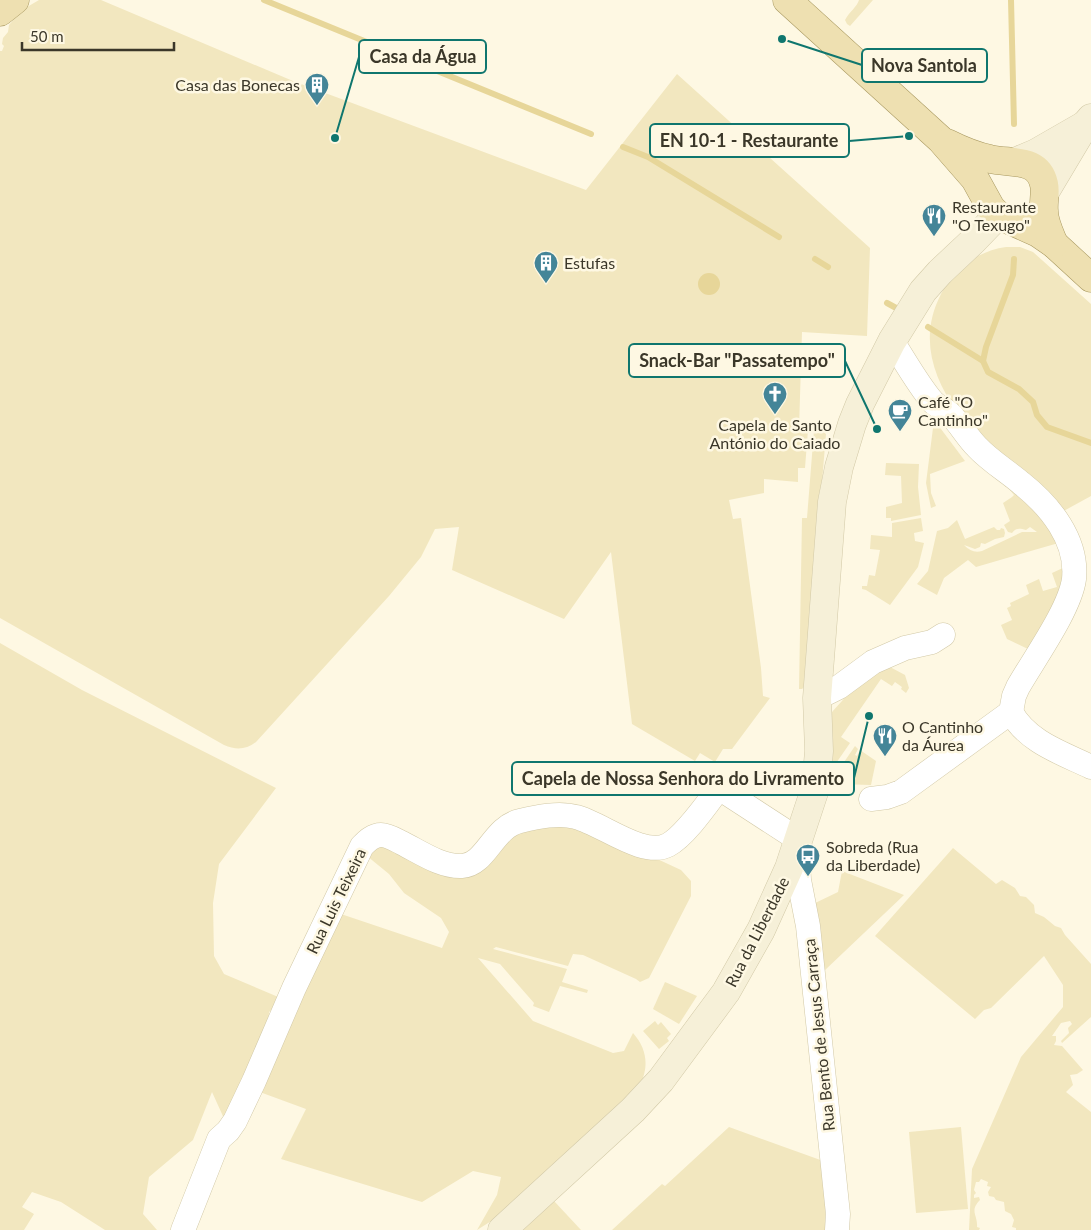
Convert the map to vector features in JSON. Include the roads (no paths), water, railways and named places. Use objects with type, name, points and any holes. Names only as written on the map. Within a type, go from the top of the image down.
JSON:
[{"type":"main road","points":[[0,12],[15,0]]},
{"type":"main road","points":[[787,0],[941,140],[975,179],[997,211],[1054,244],[1091,278]]},
{"type":"main road","points":[[941,140],[970,154],[1027,163],[1035,168],[1041,176],[1044,214],[1054,244]]},
{"type":"main road","points":[[1012,162],[999,166],[992,172],[987,181],[986,190],[997,211],[1016,220],[1025,219],[1040,208],[1044,196]]},
{"type":"street","points":[[1012,162],[1036,153],[1088,122]]},
{"type":"street","points":[[1044,196],[1088,122]]},
{"type":"street","name":"Rua da Liberdade","points":[[502,1230],[632,1110],[661,1080],[726,992],[761,930],[789,868],[817,778],[819,751],[817,698],[832,502],[841,460],[860,404],[892,341],[923,291],[973,241],[997,211]]},
{"type":"street","points":[[892,341],[933,403],[950,414],[976,447],[1039,499],[1062,528],[1068,539],[1074,565],[1074,580],[1069,598],[1058,620],[1018,686],[1011,712],[1016,722],[1037,740],[1091,766]]},
{"type":"street","points":[[817,698],[839,687],[873,662],[905,648],[932,642],[943,635]]},
{"type":"street","points":[[871,799],[887,797],[902,792],[1011,712]]},
{"type":"street","name":"Rua Luis Teixeira","points":[[183,1230],[216,1144],[219,1138],[228,1131],[235,1121],[319,933],[362,846],[370,838],[380,835],[392,838],[447,864],[464,866],[472,863],[480,856],[500,831],[508,826],[518,821],[560,815],[576,817],[640,845],[657,848],[667,845],[678,838],[719,788],[799,840]]},
{"type":"street","name":"Rua Bento de Jesus Carraça","points":[[799,840],[799,880],[808,926],[838,1214],[837,1230]]},
{"type":"waterway","points":[[264,0],[591,134]]},
{"type":"waterway","points":[[1011,0],[1014,124]]},
{"type":"waterway","points":[[623,147],[648,157],[779,237]]},
{"type":"waterway","points":[[815,259],[828,267]]},
{"type":"waterway","points":[[1014,259],[1013,275],[986,347],[983,361],[988,372],[1019,389],[1033,402],[1037,415],[1047,427],[1091,443]]},
{"type":"waterway","points":[[887,303],[898,309]]},
{"type":"waterway","points":[[928,327],[983,361]]},
{"type":"place","name":"Nova Santola","points":[[782,39]]},
{"type":"place","name":"Casa das Bonecas","points":[[317,106]]},
{"type":"place","name":"EN 10-1 - Restaurante","points":[[909,136]]},
{"type":"place","name":"Casa da Água","points":[[335,138]]},
{"type":"place","name":"Restaurante \"O Texugo\"","points":[[934,237]]},
{"type":"place","name":"Estufas","points":[[546,284]]},
{"type":"place","name":"Capela de Santo António do Caiado","points":[[775,415]]},
{"type":"place","name":"Snack-Bar \"Passatempo\"","points":[[877,429]]},
{"type":"place","name":"Café \"O Cantinho\"","points":[[900,432]]},
{"type":"place","name":"Capela de Nossa Senhora do Livramento","points":[[869,716]]},
{"type":"place","name":"O Cantinho da Áurea","points":[[885,757]]},
{"type":"place","name":"Sobreda (Rua da Liberdade)","points":[[808,877]]}]
